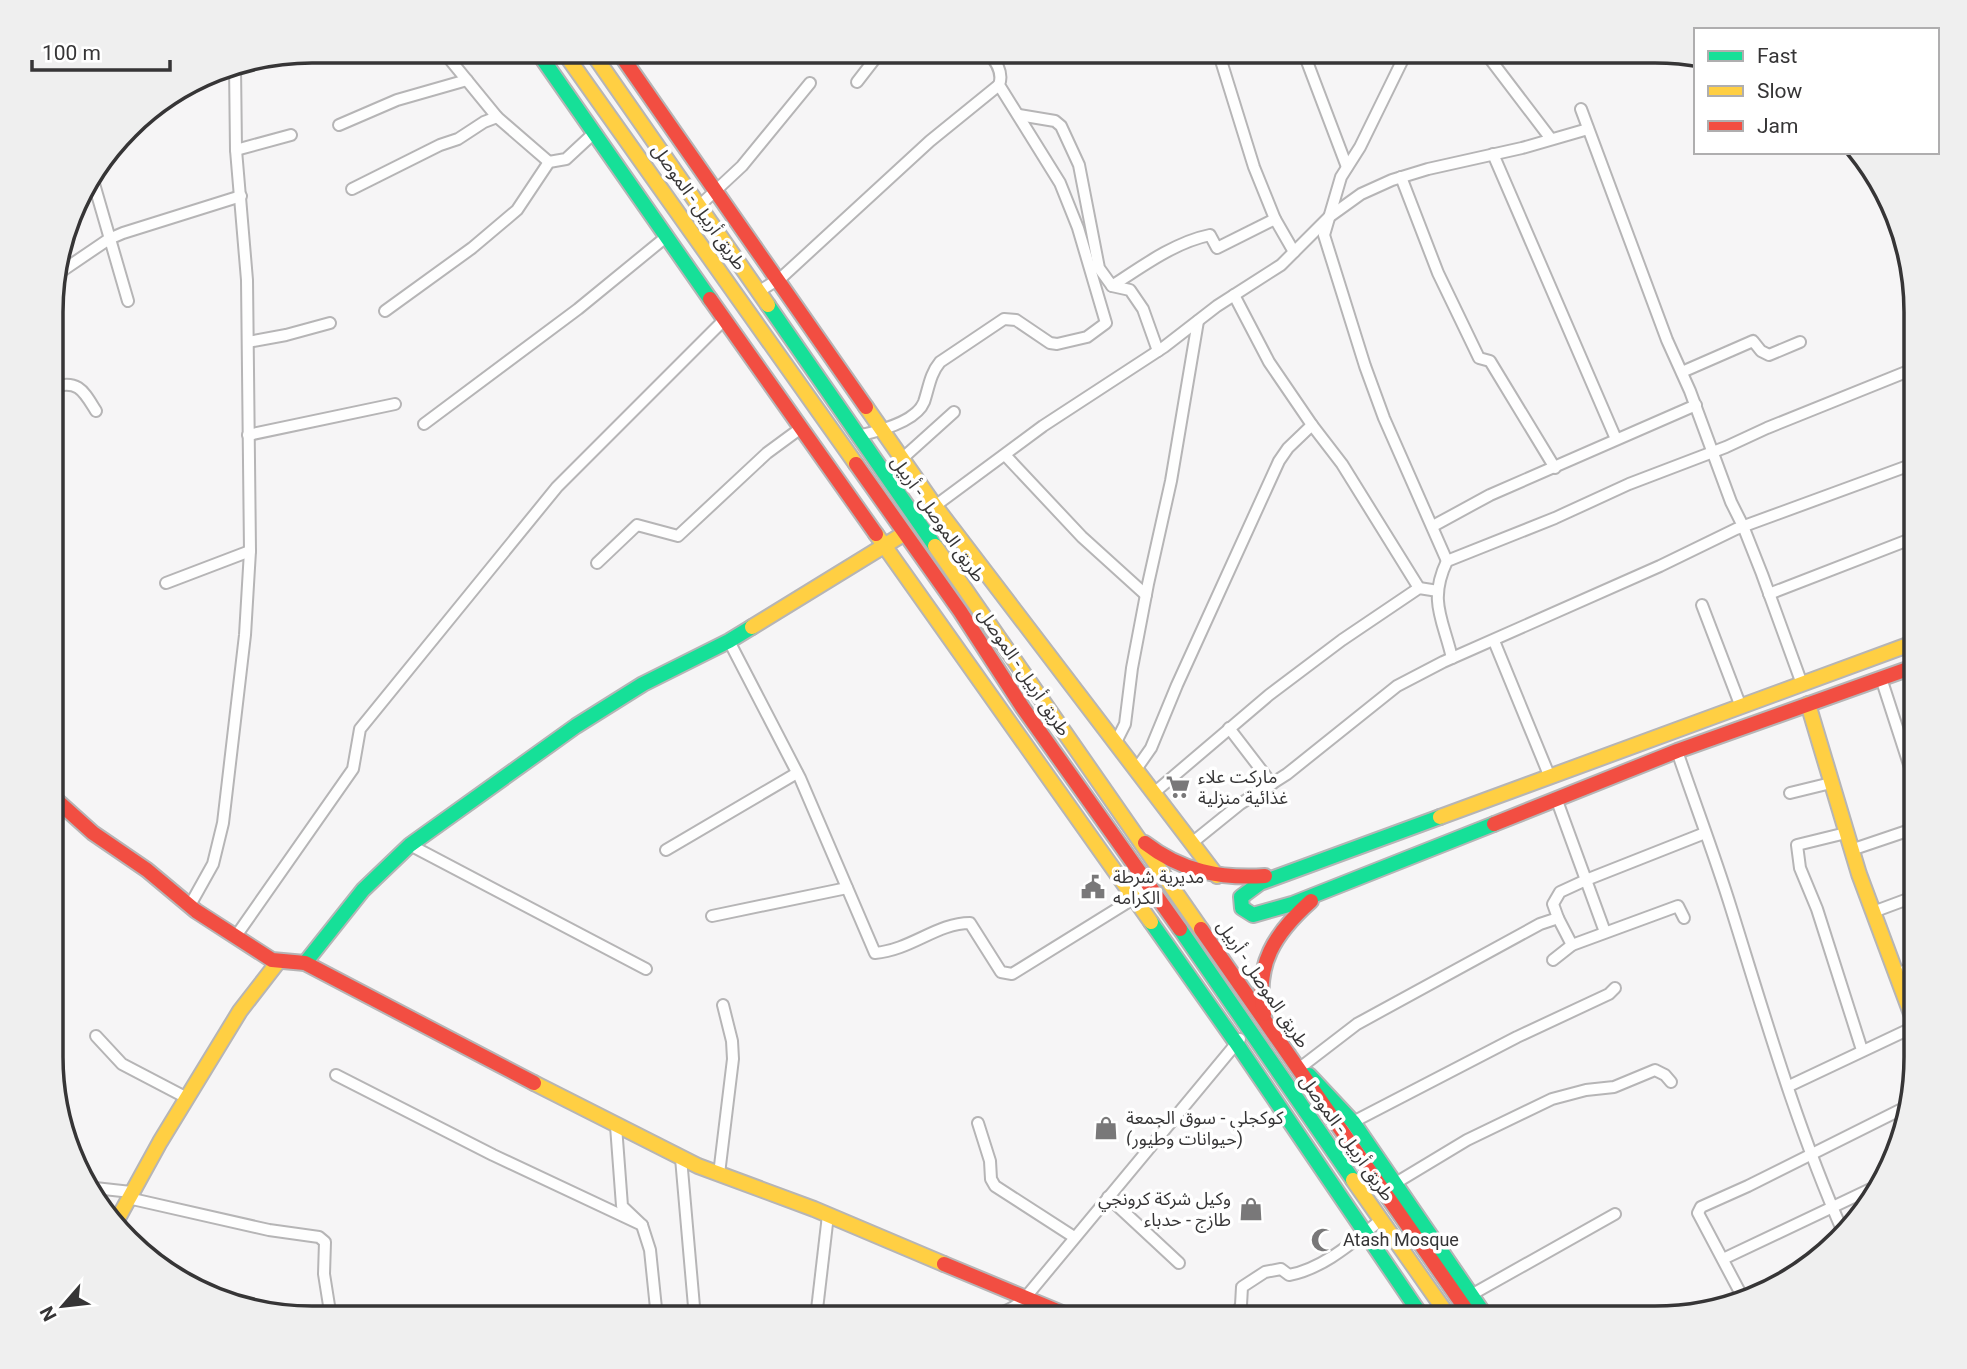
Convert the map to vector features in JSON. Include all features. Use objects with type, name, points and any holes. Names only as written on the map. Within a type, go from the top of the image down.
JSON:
[{"type":"main road","points":[[545,63],[1237,1044],[1415,1306]]},
{"type":"main road","name":"طريق أربيل - الموصل","points":[[572,63],[960,611],[1023,708],[1150,885],[1442,1306]]},
{"type":"main road","name":"طريق الموصل - أربيل","points":[[599,63],[1464,1306]]},
{"type":"main road","points":[[626,63],[935,506],[1217,876]]},
{"type":"main road","points":[[304,963],[363,890],[410,845],[576,726],[643,684],[729,641],[905,533]]},
{"type":"main road","points":[[1903,647],[1288,872],[1245,891],[1241,897],[1242,908],[1247,913],[1259,914],[1325,891],[1677,751],[1903,670]]},
{"type":"main road","points":[[1808,704],[1851,850],[1904,995]]},
{"type":"main road","points":[[64,807],[93,833],[147,870],[189,906],[278,962],[304,963],[681,1158],[828,1215],[1025,1297],[1040,1306]]},
{"type":"main road","points":[[1129,825],[1150,846],[1192,870],[1217,876],[1256,877],[1288,872]]},
{"type":"main road","points":[[1274,1036],[1259,1000],[1263,963],[1292,919],[1325,891]]},
{"type":"main road","points":[[120,1215],[144,1166],[259,985],[278,962]]},
{"type":"main road","points":[[1287,1055],[1324,1088],[1353,1122],[1479,1306]]},
{"type":"street","points":[[453,63],[497,117],[549,162]]},
{"type":"street","points":[[857,82],[872,63]]},
{"type":"street","points":[[758,292],[777,280],[930,141],[999,85],[1001,80],[995,63]]},
{"type":"street","points":[[1223,63],[1254,167],[1275,219],[1294,252]]},
{"type":"street","points":[[1308,63],[1347,167]]},
{"type":"street","points":[[1401,63],[1360,147],[1341,177],[1324,235],[1384,418],[1447,561],[1438,590],[1437,608],[1445,627],[1452,658]]},
{"type":"street","points":[[1493,63],[1551,139]]},
{"type":"street","points":[[189,906],[213,864],[223,823],[245,635],[250,551],[247,280],[236,150],[234,75]]},
{"type":"street","points":[[339,125],[397,100],[467,80]]},
{"type":"street","points":[[698,207],[749,158],[810,83]]},
{"type":"street","points":[[857,436],[882,430],[915,414],[920,409],[933,370],[940,362],[1004,319],[1016,320],[1050,343],[1057,344],[1087,337],[1106,323],[1078,228],[1060,183],[999,85]]},
{"type":"street","points":[[1581,109],[1667,340],[1696,405],[1802,684]]},
{"type":"street","points":[[1019,115],[1055,121],[1061,126],[1079,166],[1099,268],[1112,286],[1130,290],[1143,309],[1158,351]]},
{"type":"street","points":[[352,189],[439,145],[458,139],[497,117]]},
{"type":"street","points":[[916,520],[1044,426],[1281,265],[1329,217],[1361,194],[1401,177],[1588,129]]},
{"type":"street","points":[[385,311],[472,248],[517,210],[549,162],[566,159],[594,133]]},
{"type":"street","points":[[236,150],[290,135]]},
{"type":"street","points":[[1493,154],[1616,439]]},
{"type":"street","points":[[1401,177],[1438,274],[1479,358],[1490,361],[1555,468]]},
{"type":"street","points":[[95,189],[128,302]]},
{"type":"street","points":[[67,267],[109,239],[123,233],[241,196]]},
{"type":"street","points":[[1112,286],[1139,268],[1196,238],[1210,236],[1217,248],[1275,219]]},
{"type":"street","points":[[424,424],[578,309],[666,237]]},
{"type":"street","points":[[1234,295],[1269,362],[1342,464],[1419,588]]},
{"type":"street","points":[[236,936],[353,769],[360,729],[557,487],[724,320]]},
{"type":"street","points":[[1116,741],[1125,724],[1146,595],[1171,481],[1198,321]]},
{"type":"street","points":[[248,342],[330,323]]},
{"type":"street","points":[[1682,372],[1753,341],[1761,351],[1769,355],[1800,342]]},
{"type":"street","points":[[1447,561],[1903,373]]},
{"type":"street","points":[[63,385],[71,384],[82,389],[96,411]]},
{"type":"street","points":[[248,435],[395,404]]},
{"type":"street","points":[[1433,526],[1490,495],[1696,405]]},
{"type":"street","points":[[884,475],[954,412]]},
{"type":"street","points":[[1137,768],[1151,748],[1279,461],[1287,448],[1312,425]]},
{"type":"street","points":[[597,563],[637,525],[678,536],[767,453],[801,428]]},
{"type":"street","points":[[1005,455],[1082,537],[1146,595]]},
{"type":"street","points":[[1192,842],[1240,804],[1287,774],[1397,686],[1452,658],[1743,526],[1903,468]]},
{"type":"street","points":[[1769,594],[1903,542]]},
{"type":"street","points":[[166,583],[250,551]]},
{"type":"street","points":[[1155,792],[1229,728],[1342,640],[1419,588],[1438,590]]},
{"type":"street","points":[[1703,605],[1741,706]]},
{"type":"street","points":[[729,641],[797,773],[875,953],[893,952],[957,923],[970,923],[1001,972],[1012,974],[1150,885]]},
{"type":"street","points":[[1494,641],[1549,775]]},
{"type":"street","points":[[1881,678],[1904,748]]},
{"type":"street","points":[[1229,728],[1272,784]]},
{"type":"street","points":[[1677,751],[1812,1154],[1839,1224]]},
{"type":"street","points":[[666,850],[797,773]]},
{"type":"street","points":[[1790,793],[1831,783]]},
{"type":"street","points":[[1556,798],[1605,932]]},
{"type":"street","points":[[1851,850],[1904,832]]},
{"type":"street","points":[[1572,945],[1553,904],[1560,892],[1705,833]]},
{"type":"street","points":[[1846,833],[1797,845],[1800,868],[1817,909],[1863,1050]]},
{"type":"street","points":[[410,845],[646,969]]},
{"type":"street","points":[[712,916],[847,888]]},
{"type":"street","points":[[1873,912],[1904,901]]},
{"type":"street","points":[[1553,960],[1572,945],[1678,906],[1684,918]]},
{"type":"street","points":[[1301,1067],[1357,1024],[1540,924],[1558,918]]},
{"type":"street","points":[[1896,975],[1904,971]]},
{"type":"street","points":[[1353,1122],[1517,1037],[1609,994],[1615,988]]},
{"type":"street","points":[[719,1174],[733,1059],[732,1041],[723,1005]]},
{"type":"street","points":[[1016,1306],[1248,1028]]},
{"type":"street","points":[[1789,1086],[1904,1031]]},
{"type":"street","points":[[96,1036],[122,1064],[187,1098]]},
{"type":"street","points":[[1394,1184],[1467,1140],[1552,1099],[1586,1090],[1614,1087],[1655,1070],[1671,1082]]},
{"type":"street","points":[[336,1074],[493,1155],[642,1225]]},
{"type":"street","points":[[1740,1291],[1698,1213],[1701,1207],[1898,1110]]},
{"type":"street","points":[[978,1123],[990,1161],[991,1180],[995,1186],[1074,1237]]},
{"type":"street","points":[[616,1126],[622,1206],[642,1225],[650,1250],[656,1306]]},
{"type":"street","points":[[681,1158],[694,1306]]},
{"type":"street","points":[[101,1190],[269,1230],[319,1237],[325,1242],[324,1274],[329,1306]]},
{"type":"street","points":[[1723,1259],[1865,1192]]},
{"type":"street","points":[[1108,1197],[1179,1263]]},
{"type":"street","points":[[1471,1295],[1615,1214]]},
{"type":"street","points":[[817,1306],[828,1215]]},
{"type":"street","points":[[1240,1306],[1241,1287],[1265,1272],[1281,1269],[1289,1275],[1300,1273],[1342,1251],[1381,1220]]},
{"type":"traffic: fast","points":[[545,63],[710,299]]},
{"type":"traffic: fast","points":[[768,305],[935,546]]},
{"type":"traffic: fast","points":[[305,963],[363,890],[410,845],[576,726],[643,684],[752,627]]},
{"type":"traffic: fast","points":[[1440,817],[1260,883],[1241,897],[1242,908],[1253,915],[1292,904],[1494,824]]},
{"type":"traffic: fast","points":[[1151,922],[1415,1306]]},
{"type":"traffic: fast","points":[[1180,929],[1353,1180]]},
{"type":"traffic: fast","points":[[1309,1075],[1353,1122],[1479,1306]]},
{"type":"traffic: slow","points":[[572,63],[856,464]]},
{"type":"traffic: slow","points":[[599,63],[768,305]]},
{"type":"traffic: slow","points":[[866,407],[935,506],[1217,876]]},
{"type":"traffic: slow","points":[[752,627],[905,533]]},
{"type":"traffic: slow","points":[[876,534],[1151,922]]},
{"type":"traffic: slow","points":[[935,546],[1201,929]]},
{"type":"traffic: slow","points":[[1440,817],[1903,647]]},
{"type":"traffic: slow","points":[[1808,704],[1859,874],[1904,995]]},
{"type":"traffic: slow","points":[[120,1215],[160,1142],[240,1011],[278,962]]},
{"type":"traffic: slow","points":[[534,1083],[698,1166],[814,1209],[944,1264]]},
{"type":"traffic: slow","points":[[1353,1180],[1442,1306]]},
{"type":"traffic: jam","points":[[626,63],[866,407]]},
{"type":"traffic: jam","points":[[710,299],[876,534]]},
{"type":"traffic: jam","points":[[856,464],[960,611],[1023,708],[1180,929]]},
{"type":"traffic: jam","points":[[1494,824],[1677,751],[1903,670]]},
{"type":"traffic: jam","points":[[64,807],[93,833],[147,870],[196,911],[272,960],[305,963],[534,1083]]},
{"type":"traffic: jam","points":[[1145,843],[1187,867],[1232,876],[1265,876]]},
{"type":"traffic: jam","points":[[1264,1014],[1262,980],[1270,951],[1287,925],[1311,901]]},
{"type":"traffic: jam","points":[[1201,929],[1464,1306]]},
{"type":"traffic: jam","points":[[944,1264],[1045,1306]]},
{"type":"place","name":"ماركت علاء غذائية منزلية","points":[[1178,787]]},
{"type":"place","name":"مديرية شرطة الكرامه","points":[[1093,887]]},
{"type":"place","name":"كوكجلي - سوق الجمعة (حيوانات وطيور)","points":[[1106,1128]]},
{"type":"place","name":"وكيل شركة كرونجي طازج - حدباء","points":[[1251,1209]]},
{"type":"place","name":"Atash Mosque","points":[[1323,1240]]}]
